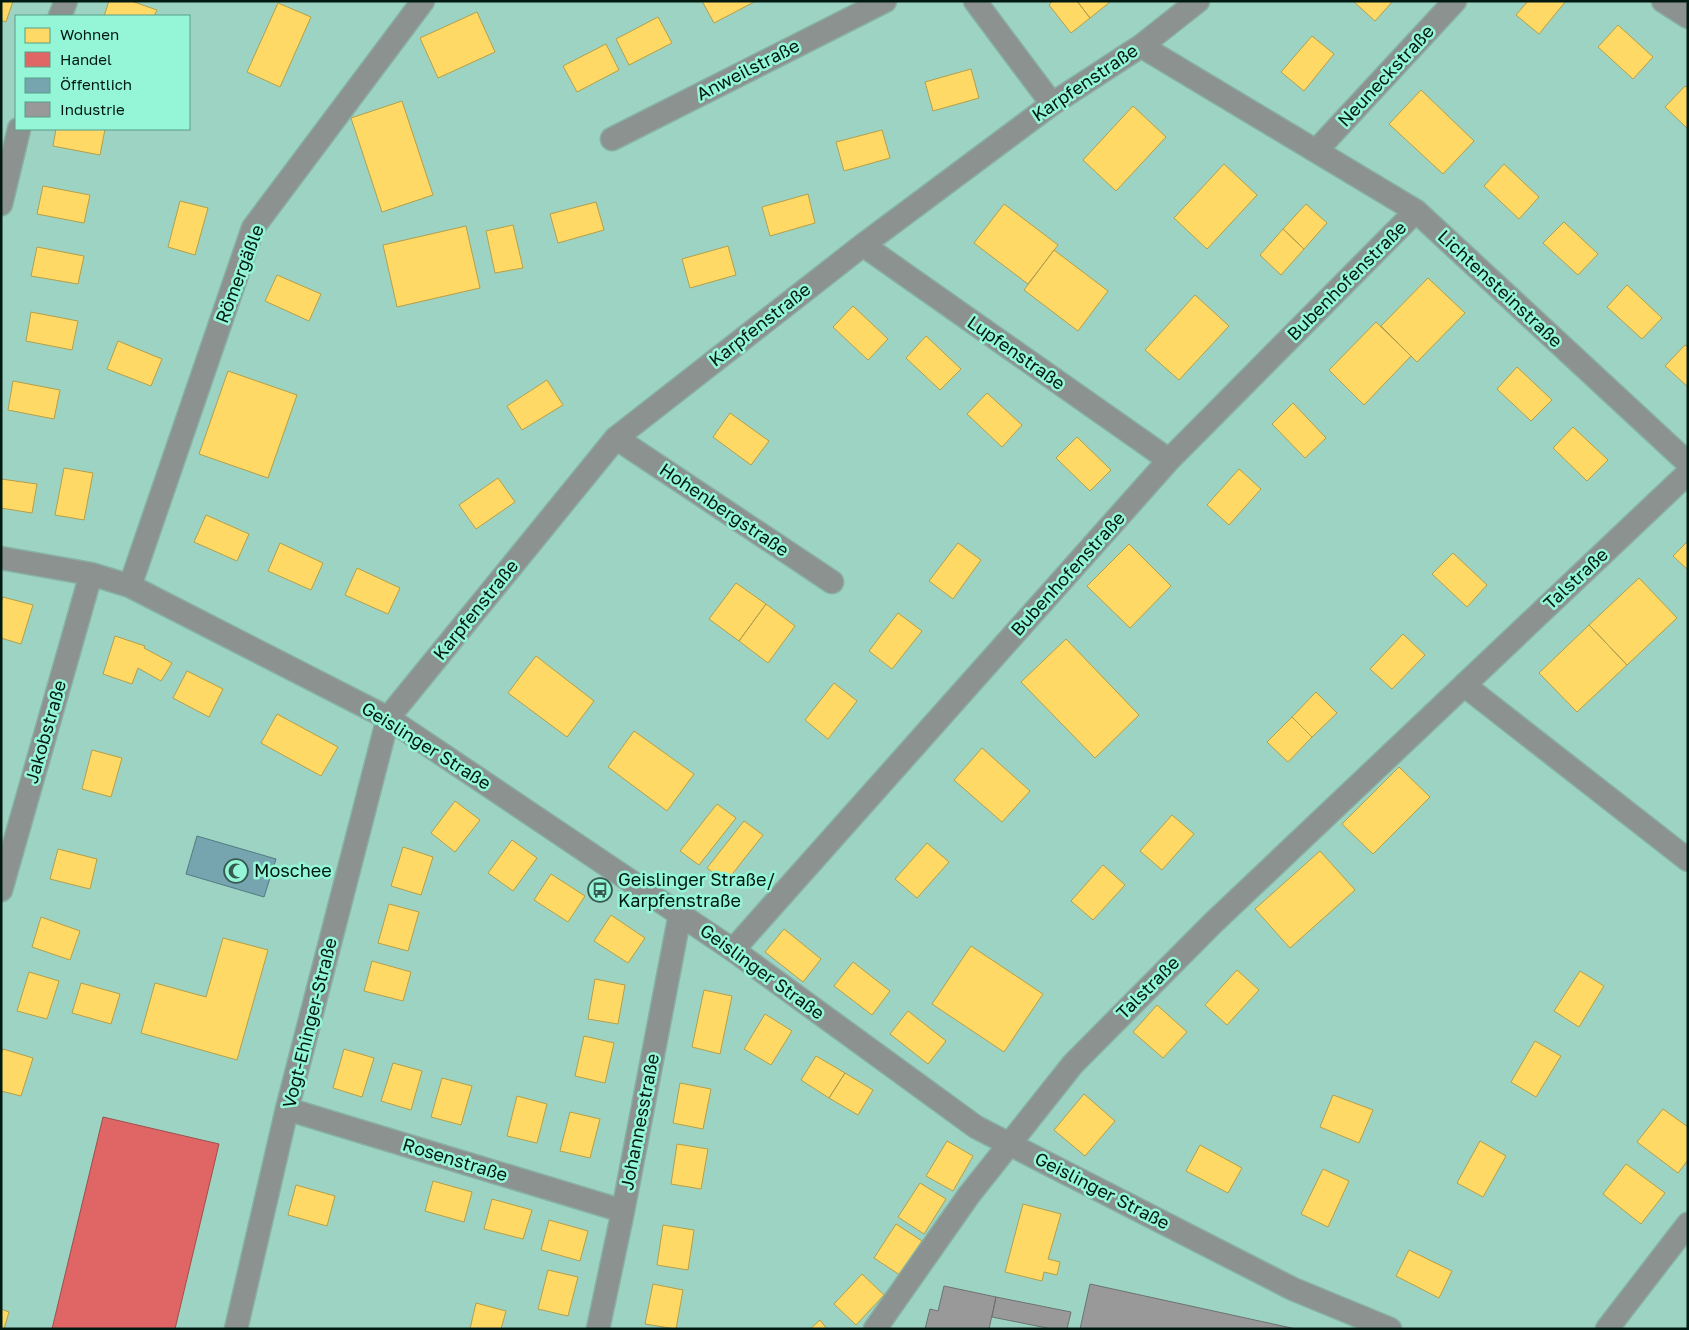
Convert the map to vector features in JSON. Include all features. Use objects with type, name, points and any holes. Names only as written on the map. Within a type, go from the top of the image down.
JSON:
[{"type":"street","points":[[60,15],[66,1]]},
{"type":"street","name":"Römergäßle","points":[[130,586],[253,228],[423,1]]},
{"type":"street","name":"Anweilstraße","points":[[612,138],[885,1]]},
{"type":"street","points":[[975,1],[1052,104]]},
{"type":"street","name":"Karpfenstraße","points":[[388,718],[616,438],[863,245],[1052,104],[1141,46],[1198,1]]},
{"type":"street","name":"Neuneckstraße","points":[[1316,151],[1455,1]]},
{"type":"street","points":[[1663,1],[1688,17]]},
{"type":"street","name":"Lichtensteinstraße","points":[[1141,46],[1416,211],[1688,463]]},
{"type":"street","points":[[1,204],[19,130]]},
{"type":"street","name":"Bubenhofenstraße","points":[[733,950],[1169,460],[1416,211]]},
{"type":"street","name":"Lupfenstraße","points":[[863,245],[1169,460]]},
{"type":"street","name":"Hohenbergstraße","points":[[616,438],[832,582]]},
{"type":"street","name":"Talstraße","points":[[874,1329],[969,1195],[1073,1064],[1185,951],[1688,473]]},
{"type":"street","name":"Geislinger Straße","points":[[1,558],[91,574],[130,586],[388,718],[733,950],[976,1127],[1293,1289],[1390,1329]]},
{"type":"street","name":"Jakobstraße","points":[[1,890],[91,574]]},
{"type":"street","points":[[1464,685],[1688,860]]},
{"type":"street","name":"Vogt-Ehinger-Straße","points":[[236,1329],[287,1109],[388,718]]},
{"type":"street","name":"Johannesstraße","points":[[598,1329],[623,1211],[680,914]]},
{"type":"street","name":"Rosenstraße","points":[[287,1109],[623,1211]]},
{"type":"street","points":[[1607,1329],[1688,1224]]},
{"type":"building: Wohnen","points":[[1,1],[13,1],[6,22],[1,20]]},
{"type":"building: Wohnen","points":[[109,1],[131,1],[157,10],[154,15],[104,15]]},
{"type":"building: Wohnen","points":[[702,1],[756,1],[714,23]]},
{"type":"building: Wohnen","points":[[1053,1],[1077,1],[1090,18],[1071,33],[1049,5]]},
{"type":"building: Wohnen","points":[[1077,1],[1109,1],[1110,2],[1090,18]]},
{"type":"building: Wohnen","points":[[1353,1],[1393,1],[1375,21]]},
{"type":"building: Wohnen","points":[[1528,1],[1566,1],[1539,34],[1516,15]]},
{"type":"building: Wohnen","points":[[278,3],[311,17],[280,87],[247,72]]},
{"type":"building: Wohnen","points":[[477,12],[495,52],[438,78],[420,38]]},
{"type":"building: Wohnen","points":[[658,17],[672,43],[629,65],[616,39]]},
{"type":"building: Wohnen","points":[[1618,25],[1653,57],[1633,79],[1598,47]]},
{"type":"building: Wohnen","points":[[1312,36],[1334,54],[1304,91],[1281,72]]},
{"type":"building: Wohnen","points":[[606,44],[619,70],[577,92],[563,66]]},
{"type":"building: Wohnen","points":[[971,69],[979,98],[933,111],[925,82]]},
{"type":"building: Wohnen","points":[[1685,86],[1688,88],[1688,129],[1665,107]]},
{"type":"building: Wohnen","points":[[1421,90],[1474,141],[1443,174],[1389,124]]},
{"type":"building: Wohnen","points":[[402,101],[433,195],[382,212],[351,118]]},
{"type":"building: Wohnen","points":[[1133,106],[1166,137],[1116,191],[1083,160]]},
{"type":"building: Wohnen","points":[[56,130],[105,130],[100,155],[53,146]]},
{"type":"building: Wohnen","points":[[882,130],[890,158],[844,171],[836,142]]},
{"type":"building: Wohnen","points":[[1224,164],[1257,195],[1207,249],[1174,218]]},
{"type":"building: Wohnen","points":[[1504,164],[1539,197],[1519,219],[1484,186]]},
{"type":"building: Wohnen","points":[[43,186],[90,195],[84,223],[37,214]]},
{"type":"building: Wohnen","points":[[808,194],[815,223],[770,236],[762,207]]},
{"type":"building: Wohnen","points":[[180,201],[208,208],[195,255],[168,247]]},
{"type":"building: Wohnen","points":[[596,202],[604,230],[558,243],[550,214]]},
{"type":"building: Wohnen","points":[[1004,204],[1058,245],[1028,284],[974,243]]},
{"type":"building: Wohnen","points":[[1306,204],[1327,223],[1304,249],[1283,229]]},
{"type":"building: Wohnen","points":[[1564,222],[1598,254],[1578,275],[1543,243]]},
{"type":"building: Wohnen","points":[[513,225],[523,268],[495,273],[486,231]]},
{"type":"building: Wohnen","points":[[466,226],[480,288],[397,307],[383,245]]},
{"type":"building: Wohnen","points":[[1283,229],[1304,249],[1281,275],[1260,255]]},
{"type":"building: Wohnen","points":[[728,246],[736,275],[690,288],[682,259]]},
{"type":"building: Wohnen","points":[[37,247],[84,256],[78,284],[31,276]]},
{"type":"building: Wohnen","points":[[1054,250],[1108,291],[1078,331],[1024,290]]},
{"type":"building: Wohnen","points":[[277,275],[321,294],[309,321],[265,301]]},
{"type":"building: Wohnen","points":[[1428,278],[1465,313],[1417,362],[1381,326]]},
{"type":"building: Wohnen","points":[[1627,285],[1662,318],[1642,339],[1607,307]]},
{"type":"building: Wohnen","points":[[1195,295],[1229,326],[1179,380],[1145,350]]},
{"type":"building: Wohnen","points":[[853,306],[888,339],[868,360],[833,327]]},
{"type":"building: Wohnen","points":[[31,312],[78,321],[72,350],[26,341]]},
{"type":"building: Wohnen","points":[[1376,322],[1411,356],[1364,405],[1329,370]]},
{"type":"building: Wohnen","points":[[926,336],[961,369],[940,390],[906,358]]},
{"type":"building: Wohnen","points":[[118,341],[162,359],[151,386],[107,369]]},
{"type":"building: Wohnen","points":[[1685,345],[1688,347],[1688,387],[1665,366]]},
{"type":"building: Wohnen","points":[[1517,367],[1552,400],[1531,421],[1497,389]]},
{"type":"building: Wohnen","points":[[228,371],[297,395],[268,478],[199,454]]},
{"type":"building: Wohnen","points":[[547,380],[563,405],[522,430],[507,406]]},
{"type":"building: Wohnen","points":[[13,381],[60,390],[54,419],[8,410]]},
{"type":"building: Wohnen","points":[[987,393],[1022,425],[1002,447],[967,414]]},
{"type":"building: Wohnen","points":[[1293,403],[1326,438],[1305,458],[1272,424]]},
{"type":"building: Wohnen","points":[[730,413],[769,441],[751,465],[713,437]]},
{"type":"building: Wohnen","points":[[1573,427],[1608,460],[1587,481],[1553,448]]},
{"type":"building: Wohnen","points":[[1077,437],[1111,470],[1090,491],[1056,458]]},
{"type":"building: Wohnen","points":[[64,468],[93,473],[84,520],[55,515]]},
{"type":"building: Wohnen","points":[[1239,469],[1261,489],[1229,525],[1207,505]]},
{"type":"building: Wohnen","points":[[498,478],[515,502],[476,529],[459,505]]},
{"type":"building: Wohnen","points":[[1,479],[37,484],[32,513],[1,508]]},
{"type":"building: Wohnen","points":[[206,515],[249,534],[237,561],[194,542]]},
{"type":"building: Wohnen","points":[[1688,541],[1688,570],[1673,556]]},
{"type":"building: Wohnen","points":[[280,543],[323,563],[311,590],[268,571]]},
{"type":"building: Wohnen","points":[[958,543],[981,560],[953,599],[929,581]]},
{"type":"building: Wohnen","points":[[1129,544],[1171,586],[1130,628],[1087,586]]},
{"type":"building: Wohnen","points":[[1453,553],[1487,585],[1467,607],[1432,574]]},
{"type":"building: Wohnen","points":[[357,568],[400,588],[388,614],[345,595]]},
{"type":"building: Wohnen","points":[[1639,578],[1677,618],[1627,665],[1589,625]]},
{"type":"building: Wohnen","points":[[736,583],[766,604],[739,641],[709,619]]},
{"type":"building: Wohnen","points":[[3,597],[33,605],[21,644],[1,638],[1,603]]},
{"type":"building: Wohnen","points":[[766,604],[795,626],[768,663],[739,641]]},
{"type":"building: Wohnen","points":[[898,613],[922,631],[892,669],[869,651]]},
{"type":"building: Wohnen","points":[[1589,625],[1627,665],[1577,712],[1539,673]]},
{"type":"building: Wohnen","points":[[1403,634],[1425,655],[1392,689],[1370,669]]},
{"type":"building: Wohnen","points":[[115,636],[145,646],[144,648],[172,663],[161,681],[138,668],[132,684],[103,674]]},
{"type":"building: Wohnen","points":[[1066,639],[1139,715],[1095,758],[1021,682]]},
{"type":"building: Wohnen","points":[[536,656],[594,701],[567,737],[508,693]]},
{"type":"building: Wohnen","points":[[187,671],[223,689],[209,717],[173,698]]},
{"type":"building: Wohnen","points":[[834,683],[857,701],[828,739],[805,720]]},
{"type":"building: Wohnen","points":[[1316,692],[1337,713],[1312,737],[1292,717]]},
{"type":"building: Wohnen","points":[[277,714],[338,747],[321,776],[261,743]]},
{"type":"building: Wohnen","points":[[1292,717],[1312,737],[1288,762],[1267,742]]},
{"type":"building: Wohnen","points":[[634,731],[694,774],[667,811],[608,767]]},
{"type":"building: Wohnen","points":[[982,748],[1030,791],[1002,822],[954,780]]},
{"type":"building: Wohnen","points":[[92,750],[122,758],[111,797],[82,789]]},
{"type":"building: Wohnen","points":[[1399,767],[1430,797],[1373,854],[1342,824]]},
{"type":"building: Wohnen","points":[[455,801],[480,820],[455,852],[431,833]]},
{"type":"building: Wohnen","points":[[717,804],[736,818],[699,865],[680,851]]},
{"type":"building: Wohnen","points":[[1172,815],[1194,834],[1162,870],[1140,851]]},
{"type":"building: Wohnen","points":[[744,821],[763,835],[726,882],[707,868]]},
{"type":"building: Wohnen","points":[[512,840],[537,858],[513,891],[488,873]]},
{"type":"building: Wohnen","points":[[927,843],[949,862],[917,898],[895,879]]},
{"type":"building: Wohnen","points":[[403,847],[433,857],[421,895],[391,886]]},
{"type":"building: Wohnen","points":[[58,849],[97,859],[90,889],[50,879]]},
{"type":"building: Wohnen","points":[[1320,851],[1355,890],[1290,948],[1255,909]]},
{"type":"building: Wohnen","points":[[1103,865],[1125,885],[1093,920],[1071,901]]},
{"type":"building: Wohnen","points":[[551,874],[585,896],[568,922],[534,900]]},
{"type":"building: Wohnen","points":[[389,904],[419,912],[408,951],[378,943]]},
{"type":"building: Wohnen","points":[[611,915],[645,938],[628,963],[594,941]]},
{"type":"building: Wohnen","points":[[41,917],[80,931],[70,960],[32,947]]},
{"type":"building: Wohnen","points":[[784,929],[821,959],[803,982],[765,952]]},
{"type":"building: Wohnen","points":[[223,938],[268,950],[237,1060],[141,1033],[155,983],[206,997]]},
{"type":"building: Wohnen","points":[[971,946],[1043,994],[1004,1052],[932,1004]]},
{"type":"building: Wohnen","points":[[372,961],[411,972],[403,1001],[364,991]]},
{"type":"building: Wohnen","points":[[853,962],[890,991],[872,1015],[834,986]]},
{"type":"building: Wohnen","points":[[1237,970],[1259,990],[1227,1025],[1205,1005]]},
{"type":"building: Wohnen","points":[[1580,971],[1604,986],[1579,1027],[1554,1011]]},
{"type":"building: Wohnen","points":[[29,972],[59,981],[47,1019],[17,1011]]},
{"type":"building: Wohnen","points":[[595,979],[625,985],[618,1024],[588,1019]]},
{"type":"building: Wohnen","points":[[81,983],[120,994],[111,1024],[72,1013]]},
{"type":"building: Wohnen","points":[[704,990],[732,996],[720,1054],[692,1047]]},
{"type":"building: Wohnen","points":[[1157,1005],[1187,1032],[1163,1058],[1133,1032]]},
{"type":"building: Wohnen","points":[[908,1011],[946,1041],[928,1064],[890,1034]]},
{"type":"building: Wohnen","points":[[765,1014],[792,1031],[771,1065],[744,1049]]},
{"type":"building: Wohnen","points":[[584,1036],[614,1043],[605,1083],[575,1076]]},
{"type":"building: Wohnen","points":[[1535,1041],[1561,1056],[1536,1097],[1511,1082]]},
{"type":"building: Wohnen","points":[[3,1049],[33,1058],[21,1096],[1,1091],[1,1054]]},
{"type":"building: Wohnen","points":[[344,1049],[374,1058],[362,1097],[333,1088]]},
{"type":"building: Wohnen","points":[[816,1056],[845,1073],[829,1098],[801,1080]]},
{"type":"building: Wohnen","points":[[393,1063],[422,1071],[411,1110],[381,1101]]},
{"type":"building: Wohnen","points":[[845,1073],[873,1090],[858,1115],[829,1098]]},
{"type":"building: Wohnen","points":[[442,1078],[472,1086],[461,1125],[431,1117]]},
{"type":"building: Wohnen","points":[[680,1083],[711,1089],[703,1129],[673,1123]]},
{"type":"building: Wohnen","points":[[1084,1094],[1115,1121],[1085,1156],[1054,1130]]},
{"type":"building: Wohnen","points":[[1333,1095],[1373,1110],[1359,1143],[1320,1127]]},
{"type":"building: Wohnen","points":[[517,1096],[547,1104],[537,1143],[507,1136]]},
{"type":"building: Wohnen","points":[[1663,1109],[1688,1127],[1688,1160],[1678,1173],[1637,1142]]},
{"type":"building: Wohnen","points":[[570,1112],[600,1119],[590,1158],[560,1151]]},
{"type":"building: Wohnen","points":[[947,1141],[973,1156],[953,1191],[926,1176]]},
{"type":"building: Wohnen","points":[[1480,1141],[1506,1156],[1483,1197],[1457,1183]]},
{"type":"building: Wohnen","points":[[677,1144],[708,1149],[701,1189],[671,1184]]},
{"type":"building: Wohnen","points":[[1200,1145],[1242,1168],[1228,1193],[1186,1171]]},
{"type":"building: Wohnen","points":[[1626,1164],[1665,1193],[1641,1224],[1603,1194]]},
{"type":"building: Wohnen","points":[[1323,1169],[1349,1181],[1328,1227],[1301,1214]]},
{"type":"building: Wohnen","points":[[433,1181],[472,1192],[464,1222],[425,1211]]},
{"type":"building: Wohnen","points":[[920,1183],[946,1199],[924,1234],[898,1217]]},
{"type":"building: Wohnen","points":[[296,1185],[335,1196],[327,1226],[288,1215]]},
{"type":"building: Wohnen","points":[[492,1199],[532,1210],[523,1239],[484,1229]]},
{"type":"building: Wohnen","points":[[1023,1204],[1061,1214],[1048,1259],[1060,1262],[1057,1275],[1044,1272],[1042,1281],[1005,1272]]},
{"type":"building: Wohnen","points":[[549,1220],[588,1231],[580,1261],[541,1250]]},
{"type":"building: Wohnen","points":[[896,1224],[922,1241],[900,1275],[874,1258]]},
{"type":"building: Wohnen","points":[[663,1225],[694,1230],[688,1270],[657,1265]]},
{"type":"building: Wohnen","points":[[1409,1250],[1452,1271],[1439,1298],[1396,1276]]},
{"type":"building: Wohnen","points":[[548,1270],[578,1277],[568,1316],[538,1309]]},
{"type":"building: Wohnen","points":[[862,1274],[884,1295],[856,1325],[834,1304]]},
{"type":"building: Wohnen","points":[[653,1284],[683,1290],[676,1329],[645,1324]]},
{"type":"building: Wohnen","points":[[476,1303],[506,1311],[501,1329],[470,1329]]},
{"type":"building: Wohnen","points":[[1,1309],[9,1312],[4,1329],[1,1329]]},
{"type":"building: Wohnen","points":[[820,1320],[827,1329],[810,1329]]},
{"type":"building: Handel","points":[[103,1117],[219,1144],[175,1329],[52,1329]]},
{"type":"building: Öffentlich","points":[[197,836],[276,859],[264,897],[186,874]]},
{"type":"building: Industrie","points":[[1090,1284],[1296,1329],[1080,1329]]},
{"type":"building: Industrie","points":[[944,1286],[996,1297],[989,1329],[925,1329],[930,1309],[938,1311]]},
{"type":"building: Industrie","points":[[996,1297],[1071,1312],[1067,1329],[1052,1329],[992,1317]]},
{"type":"place","name":"Moschee","points":[[236,871]]},
{"type":"place","name":"Geislinger Straße/ Karpfenstraße","points":[[600,890]]}]
